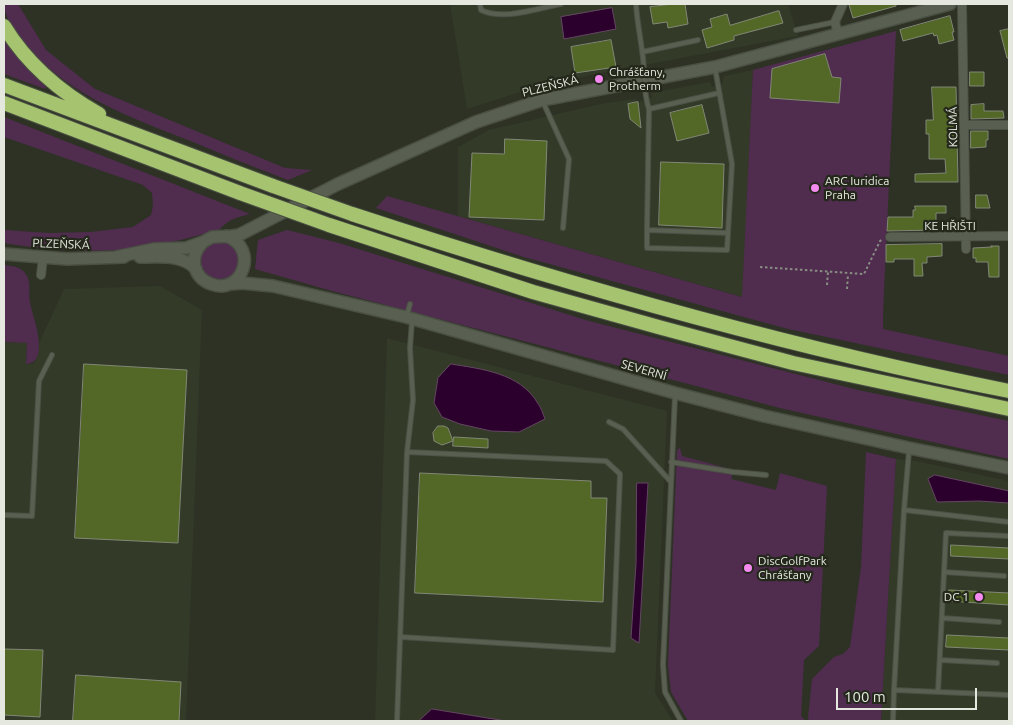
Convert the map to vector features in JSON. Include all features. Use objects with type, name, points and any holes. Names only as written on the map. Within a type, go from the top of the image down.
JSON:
[{"type":"highway","points":[[4,26],[31,62],[62,91],[145,139]]},
{"type":"highway","points":[[4,85],[168,148],[352,214],[531,271],[799,345],[935,377],[1009,391]]},
{"type":"highway","points":[[4,103],[329,225],[533,292],[793,363],[1009,409]]},
{"type":"highway","points":[[4,109],[47,120]]},
{"type":"main road","name":"PLZEŇSKÁ","points":[[116,257],[154,249],[186,248],[212,237],[239,234],[338,184],[476,122],[542,100],[715,67],[838,34],[915,9],[950,4]]},
{"type":"main road","points":[[230,284],[241,274],[250,234],[260,223]]},
{"type":"main road","points":[[226,236],[235,241],[244,257]]},
{"type":"main road","points":[[196,269],[196,254],[203,242]]},
{"type":"main road","name":"PLZEŇSKÁ","points":[[4,254],[42,258],[175,258],[190,263],[208,283],[219,286],[230,284]]},
{"type":"main road","name":"SEVERNÍ","points":[[244,257],[253,276],[273,286]]},
{"type":"main road","name":"SEVERNÍ","points":[[230,284],[242,283],[273,286],[409,318],[675,393],[773,418],[1009,468]]},
{"type":"street","points":[[838,34],[835,22],[842,4]]},
{"type":"street","name":"KOLMÁ","points":[[962,4],[966,249]]},
{"type":"street","points":[[964,125],[1009,125]]},
{"type":"street","name":"KE HŘIŠTI","points":[[890,237],[1009,236]]},
{"type":"street","points":[[41,275],[42,258]]},
{"type":"lane","points":[[480,4],[481,10],[503,15],[561,4]]},
{"type":"lane","points":[[636,4],[642,52],[643,80],[649,109],[647,248],[727,250],[732,164],[715,67]]},
{"type":"lane","points":[[796,30],[835,22]]},
{"type":"lane","points":[[642,52],[698,40]]},
{"type":"lane","points":[[649,109],[719,93]]},
{"type":"lane","points":[[542,100],[569,159],[562,228]]},
{"type":"lane","points":[[160,163],[168,148]]},
{"type":"lane","points":[[647,230],[728,232]]},
{"type":"lane","points":[[397,721],[407,452],[413,400],[410,304]]},
{"type":"lane","points":[[4,515],[32,516],[39,381],[52,355]]},
{"type":"lane","points":[[675,393],[663,665],[665,692],[681,721]]},
{"type":"lane","points":[[608,422],[623,429],[670,482]]},
{"type":"lane","points":[[894,721],[894,690],[909,448]]},
{"type":"lane","points":[[401,637],[613,650],[620,474],[606,461],[407,452]]},
{"type":"lane","points":[[671,462],[733,472],[766,475]]},
{"type":"lane","points":[[904,510],[1009,522]]},
{"type":"lane","points":[[938,692],[946,533],[1007,536]]},
{"type":"lane","points":[[944,572],[1004,576]]},
{"type":"lane","points":[[942,618],[998,622]]},
{"type":"lane","points":[[940,660],[997,663]]},
{"type":"lane","points":[[894,690],[1009,695]]},
{"type":"path","points":[[760,267],[864,274],[880,241],[890,237]]},
{"type":"path","points":[[827,285],[828,272]]},
{"type":"path","points":[[846,289],[848,274]]},
{"type":"shaded area","points":[[4,4],[18,4],[46,50],[95,89],[285,168],[312,170],[288,180],[141,121],[95,99],[73,86],[34,54],[11,23],[5,12]]},
{"type":"shaded area","points":[[450,4],[788,4],[798,36],[549,83],[467,109]]},
{"type":"shaded area","points":[[612,8],[616,29],[564,39],[561,17]]},
{"type":"shaded area","points":[[896,31],[883,329],[1009,356],[1009,375],[788,329],[524,257],[376,208],[387,196],[742,297],[753,70]]},
{"type":"shaded area","points":[[4,39],[27,69],[46,87],[45,89],[4,74]]},
{"type":"shaded area","points":[[753,70],[743,297],[458,216],[458,147],[489,130],[600,104],[635,99],[638,102],[652,98],[651,93],[710,82],[712,87],[722,85],[724,76]]},
{"type":"shaded area","points":[[4,117],[250,214],[232,220],[218,231],[154,246],[98,251],[42,248],[4,243],[4,230],[49,233],[91,232],[133,227],[151,215],[153,206],[152,193],[143,185],[4,137]]},
{"type":"shaded area","points":[[287,230],[339,243],[589,321],[858,390],[1009,421],[1009,459],[784,409],[332,291],[255,269],[258,240]]},
{"type":"shaded area","points":[[220,241],[233,247],[239,260],[233,273],[220,279],[207,273],[201,260],[207,247]]},
{"type":"shaded area","points":[[4,265],[21,269],[27,276],[29,283],[30,303],[37,328],[39,348],[38,356],[33,362],[26,364],[27,343],[4,342]]},
{"type":"shaded area","points":[[160,286],[202,310],[186,721],[4,721],[4,342],[27,343],[26,364],[34,363],[39,343],[64,289]]},
{"type":"shaded area","points":[[387,338],[667,411],[655,693],[673,721],[375,721]]},
{"type":"shaded area","points":[[451,364],[499,374],[510,379],[529,392],[542,410],[545,419],[519,432],[491,431],[460,424],[442,417],[434,403],[438,378]]},
{"type":"shaded area","name":"DiscGolfPark Chrášťany","points":[[680,448],[682,456],[734,470],[731,479],[776,490],[780,473],[827,486],[819,646],[804,660],[801,716],[806,721],[688,721],[671,692],[668,665],[677,450]]},
{"type":"shaded area","points":[[866,452],[896,459],[881,721],[809,721],[812,679],[834,657],[843,654],[850,647],[861,567]]},
{"type":"shaded area","points":[[896,459],[916,461],[1009,481],[1009,721],[881,721]]},
{"type":"shaded area","points":[[935,475],[1009,491],[1009,503],[979,501],[937,502],[928,479]]},
{"type":"shaded area","points":[[637,483],[648,483],[639,643],[631,638],[636,564]]},
{"type":"shaded area","points":[[432,709],[506,721],[419,721]]},
{"type":"building","points":[[685,4],[688,24],[668,28],[667,22],[653,24],[650,7]]},
{"type":"building","points":[[896,4],[896,6],[853,18],[849,5]]},
{"type":"building","points":[[779,11],[783,23],[734,36],[734,40],[707,48],[702,30],[712,27],[710,19],[727,14],[730,25]]},
{"type":"building","points":[[950,16],[954,40],[939,44],[937,35],[934,36],[933,33],[903,41],[900,30]]},
{"type":"building","points":[[1009,29],[1009,58],[1007,58],[1000,31]]},
{"type":"building","points":[[611,40],[616,67],[575,73],[571,47]]},
{"type":"building","points":[[825,54],[832,77],[841,78],[839,103],[770,98],[772,69]]},
{"type":"building","points":[[970,72],[984,72],[984,86],[970,86]]},
{"type":"building","points":[[932,87],[956,87],[958,182],[915,182],[915,174],[946,173],[945,159],[929,159],[929,134],[926,134],[926,120],[933,120]]},
{"type":"building","points":[[638,102],[641,128],[630,119],[628,104]]},
{"type":"building","points":[[984,104],[984,111],[1003,111],[1004,118],[971,119],[971,105]]},
{"type":"building","points":[[702,105],[709,133],[677,141],[670,113]]},
{"type":"building","points":[[971,131],[988,131],[986,147],[971,148]]},
{"type":"building","points":[[505,139],[547,141],[544,220],[469,217],[472,153],[504,154]]},
{"type":"building","points":[[661,162],[724,164],[722,228],[659,225]]},
{"type":"building","points":[[976,195],[987,195],[990,208],[976,208]]},
{"type":"building","points":[[915,206],[946,206],[946,213],[936,213],[936,230],[887,231],[888,217],[913,217]]},
{"type":"building","points":[[942,244],[942,256],[927,257],[927,263],[922,263],[923,276],[914,276],[914,259],[894,259],[894,262],[886,262],[886,245]]},
{"type":"building","points":[[999,246],[999,277],[989,277],[988,262],[976,262],[976,258],[973,258],[973,248]]},
{"type":"building","points":[[84,364],[187,370],[178,543],[75,538]]},
{"type":"building","points":[[438,426],[448,428],[453,441],[442,445],[434,441],[433,433]]},
{"type":"building","points":[[454,437],[488,439],[488,448],[453,446]]},
{"type":"building","points":[[420,473],[591,481],[591,498],[607,498],[603,602],[415,593]]},
{"type":"building","points":[[951,545],[1009,548],[1009,559],[951,556]]},
{"type":"building","points":[[949,590],[1009,593],[1009,605],[948,601]]},
{"type":"building","points":[[947,635],[1009,638],[1009,650],[946,647]]},
{"type":"building","points":[[4,649],[43,650],[40,717],[4,715]]},
{"type":"building","points":[[76,675],[181,682],[179,721],[73,721]]},
{"type":"place","name":"Chrášťany, Protherm","points":[[599,79]]},
{"type":"place","name":"ARC Iuridica Praha","points":[[815,188]]},
{"type":"place","name":"DiscGolfPark Chrášťany","points":[[748,568]]},
{"type":"place","name":"DC 1","points":[[979,597]]}]
